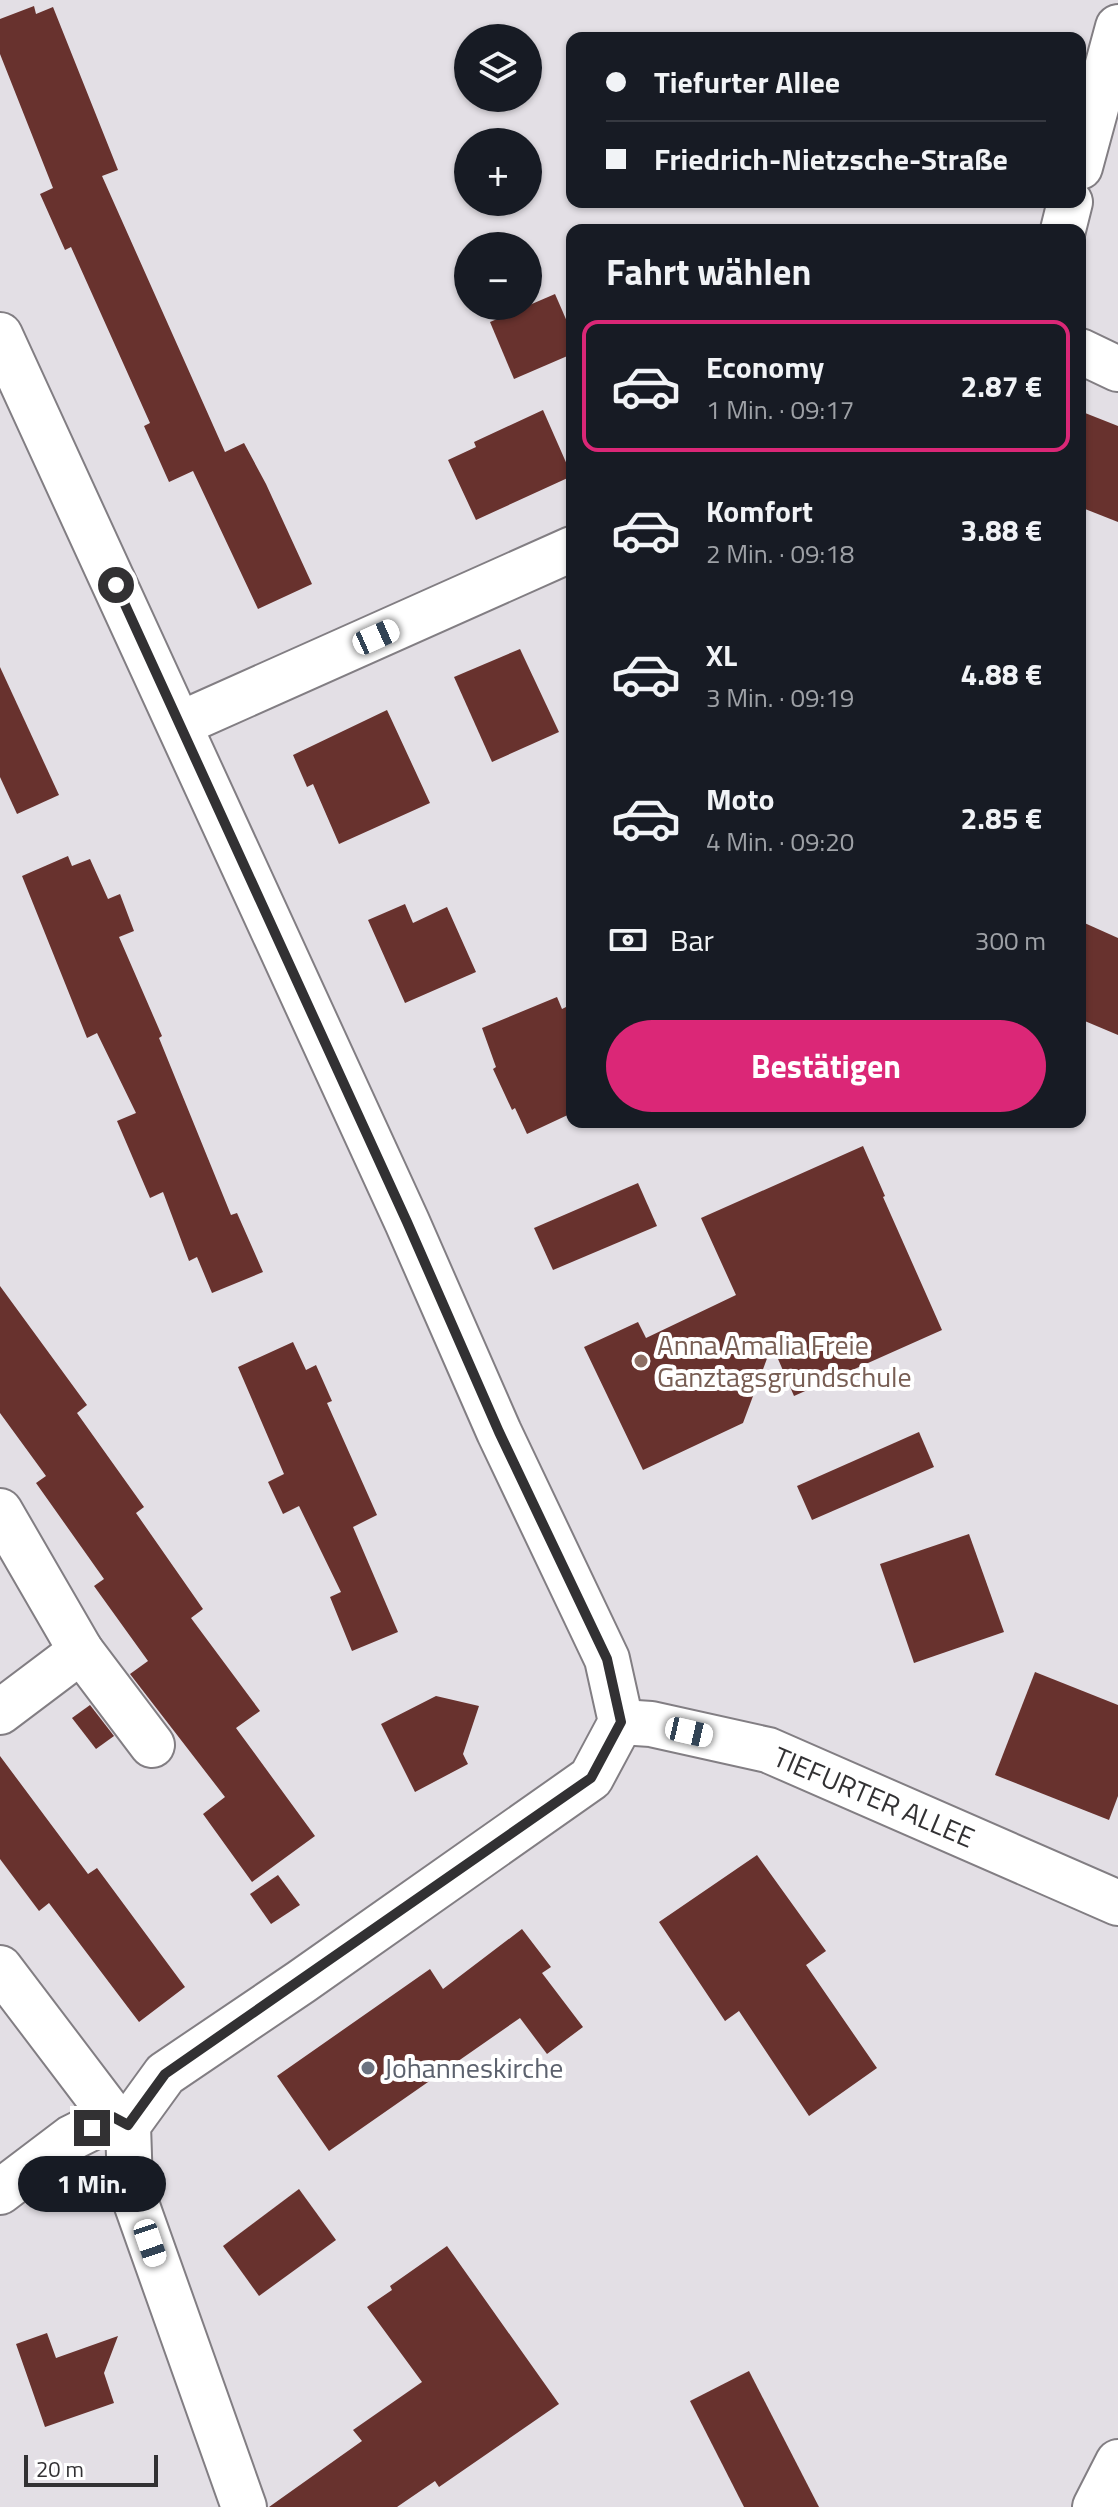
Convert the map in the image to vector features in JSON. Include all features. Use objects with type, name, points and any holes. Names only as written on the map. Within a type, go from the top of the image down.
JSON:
[{"type":"street","points":[[1086,145],[1118,27]]},
{"type":"street","points":[[0,335],[407,1222],[499,1432],[607,1659],[621,1722],[591,1778],[165,2074],[121,2121],[71,2138],[0,2192]]},
{"type":"street","points":[[1086,354],[1118,369]]},
{"type":"street","points":[[180,724],[566,552]]},
{"type":"street","points":[[0,1511],[81,1651],[152,1745]]},
{"type":"street","points":[[0,1712],[81,1651]]},
{"type":"street","name":"TIEFURTER ALLEE","points":[[621,1722],[663,1726],[768,1750],[1118,1903]]},
{"type":"street","points":[[0,1968],[121,2121],[130,2186],[244,2507]]},
{"type":"street","points":[[1095,2507],[1118,2462]]},
{"type":"building","points":[[34,6],[36,14],[53,7],[118,170],[102,176],[225,452],[244,443],[312,584],[258,609],[193,471],[169,482],[144,426],[150,423],[71,247],[65,250],[40,194],[53,188],[0,54],[0,19]]},
{"type":"building","points":[[555,294],[566,319],[566,357],[514,379],[490,322],[542,320],[542,300]]},
{"type":"building","points":[[543,410],[566,462],[566,479],[476,520],[448,460],[476,447],[474,442]]},
{"type":"building","points":[[1086,413],[1118,426],[1118,522],[1086,509]]},
{"type":"building","points":[[520,649],[559,732],[492,762],[454,677]]},
{"type":"building","points":[[0,667],[59,795],[17,814],[0,777]]},
{"type":"building","points":[[387,710],[430,803],[339,844],[313,784],[307,787],[293,755]]},
{"type":"building","points":[[68,856],[72,866],[90,859],[108,899],[120,894],[134,931],[119,937],[162,1036],[159,1038],[231,1215],[237,1213],[263,1272],[212,1293],[197,1257],[189,1261],[163,1192],[150,1198],[117,1121],[136,1113],[97,1033],[87,1038],[22,876]]},
{"type":"building","points":[[405,904],[413,923],[447,907],[476,972],[405,1003],[368,920]]},
{"type":"building","points":[[1086,924],[1118,938],[1118,1035],[1086,1022]]},
{"type":"building","points":[[557,997],[562,1009],[566,1007],[566,1116],[527,1134],[493,1069],[496,1067],[482,1028]]},
{"type":"building","points":[[863,1146],[942,1330],[794,1396],[772,1345],[743,1423],[643,1470],[584,1347],[638,1322],[646,1338],[736,1295],[701,1218]]},
{"type":"building","points":[[638,1183],[657,1226],[553,1270],[534,1228]]},
{"type":"building","points":[[0,1286],[87,1405],[77,1413],[144,1507],[136,1513],[203,1609],[191,1618],[260,1711],[236,1728],[315,1836],[252,1882],[203,1814],[225,1797],[130,1674],[148,1661],[94,1586],[104,1579],[36,1483],[46,1476],[0,1413]]},
{"type":"building","points":[[293,1342],[306,1370],[316,1365],[332,1401],[327,1403],[377,1515],[353,1527],[398,1632],[352,1651],[330,1597],[341,1592],[299,1506],[283,1514],[268,1482],[284,1474],[238,1367]]},
{"type":"building","points":[[919,1432],[934,1467],[812,1520],[797,1486]]},
{"type":"building","points":[[969,1534],[1004,1632],[914,1663],[880,1564]]},
{"type":"building","points":[[1035,1672],[1118,1705],[1118,1796],[1109,1820],[995,1775]]},
{"type":"building","points":[[436,1696],[479,1706],[463,1754],[468,1764],[415,1792],[381,1724]]},
{"type":"building","points":[[90,1705],[114,1736],[96,1749],[72,1718]]},
{"type":"building","points":[[0,1756],[88,1874],[97,1868],[185,1987],[139,2022],[49,1903],[39,1911],[0,1859]]},
{"type":"building","points":[[757,1855],[826,1951],[806,1965],[877,2068],[809,2116],[739,2011],[725,2021],[659,1922]]},
{"type":"building","points":[[278,1875],[300,1905],[271,1924],[250,1894]]},
{"type":"building","name":"Johanneskirche","points":[[522,1929],[551,1967],[542,1973],[583,2027],[547,2054],[520,2018],[329,2151],[277,2076],[430,1969],[443,1989]]},
{"type":"building","points":[[299,2189],[336,2240],[259,2296],[223,2246]]},
{"type":"building","points":[[447,2246],[559,2404],[439,2487],[435,2481],[397,2507],[269,2507],[362,2441],[353,2430],[422,2382],[367,2307],[392,2290],[390,2286]]},
{"type":"building","points":[[47,2333],[56,2358],[118,2336],[104,2373],[114,2403],[45,2427],[16,2344]]},
{"type":"building","points":[[749,2371],[819,2507],[744,2507],[690,2401]]},
{"type":"place","name":"Anna Amalia Freie Ganztagsgrundschule","points":[[641,1361]]},
{"type":"place","name":"Johanneskirche","points":[[368,2068]]},
{"type":"route","points":[[92,2128],[113,2117],[128,2125],[165,2074],[591,1778],[621,1722],[607,1659],[499,1432],[407,1222],[116,585]]}]
